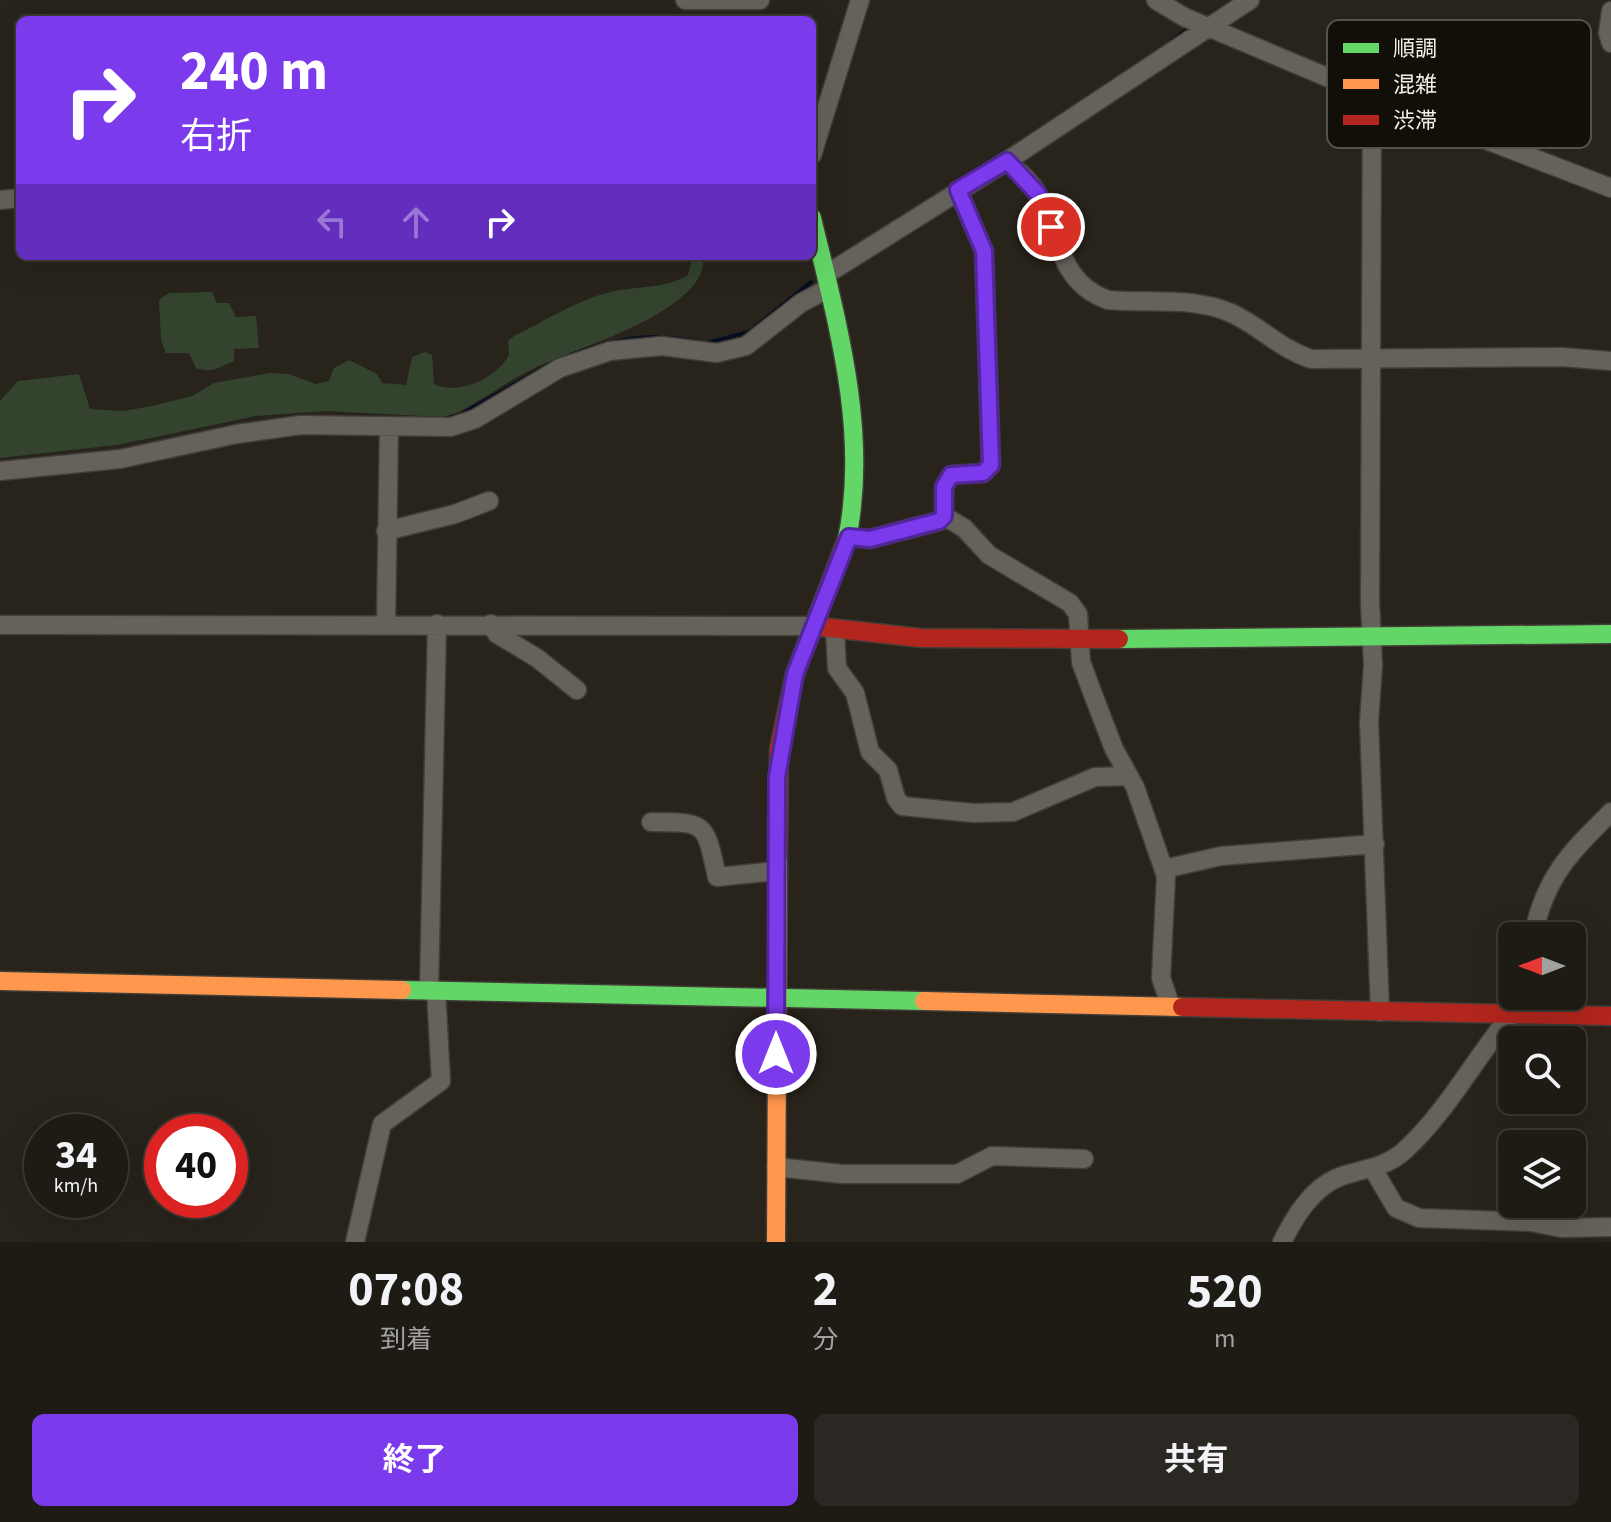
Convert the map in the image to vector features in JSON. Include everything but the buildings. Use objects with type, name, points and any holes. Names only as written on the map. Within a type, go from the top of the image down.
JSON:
[{"type":"street","points":[[687,0],[760,0]]},
{"type":"street","points":[[816,142],[860,0]]},
{"type":"street","points":[[1156,0],[1206,26],[1327,77]]},
{"type":"street","points":[[0,471],[120,459],[272,428],[334,423],[437,429],[475,419],[560,368],[610,351],[662,346],[700,352],[734,350],[758,340],[828,281],[958,190],[1007,161],[1206,26],[1250,0]]},
{"type":"street","points":[[1610,17],[1611,43]]},
{"type":"street","points":[[1372,148],[1372,639],[1369,722],[1380,1012]]},
{"type":"street","points":[[1507,148],[1611,188]]},
{"type":"street","points":[[1007,161],[1038,194],[1064,265],[1095,295],[1125,302],[1204,304],[1233,314],[1281,347],[1311,359],[1562,357],[1611,361]]},
{"type":"street","points":[[944,516],[946,480],[951,475],[988,471],[992,458],[984,251],[958,190]]},
{"type":"street","points":[[776,1242],[779,749],[795,674],[849,537],[856,496],[856,460],[841,336],[816,246]]},
{"type":"street","points":[[386,624],[389,426]]},
{"type":"street","points":[[386,531],[455,514],[489,501]]},
{"type":"street","points":[[849,537],[880,537],[929,525],[944,516]]},
{"type":"street","points":[[944,516],[964,528],[989,555],[1070,603],[1078,614],[1086,676],[1164,869],[1166,886],[1161,917],[1161,978],[1171,1007]]},
{"type":"street","points":[[355,1242],[382,1124],[441,1081],[432,990],[437,624]]},
{"type":"street","points":[[491,624],[497,634],[537,658],[577,690]]},
{"type":"street","points":[[0,625],[813,626],[927,637],[1080,638],[1372,639],[1611,634]]},
{"type":"street","points":[[835,630],[837,668],[855,693],[871,755],[888,770],[902,806],[973,813],[1013,812],[1095,777],[1129,776]]},
{"type":"street","points":[[1537,922],[1550,880],[1569,854],[1611,812]]},
{"type":"street","points":[[651,822],[686,822],[703,829],[708,835],[717,877],[777,871]]},
{"type":"street","points":[[1164,869],[1221,856],[1375,844]]},
{"type":"street","points":[[0,981],[1611,1016]]},
{"type":"street","points":[[1282,1242],[1293,1220],[1324,1185],[1339,1176],[1373,1169],[1398,1156],[1423,1132],[1513,1010]]},
{"type":"street","points":[[776,1167],[842,1174],[957,1174],[992,1156],[1084,1159]]},
{"type":"street","points":[[1373,1169],[1396,1208],[1419,1218],[1531,1222],[1561,1228],[1611,1227]]},
{"type":"green space","points":[[692,260],[702,260],[700,276],[685,294],[663,311],[636,326],[533,369],[459,412],[443,417],[325,411],[256,416],[117,445],[0,458],[0,401],[18,381],[79,374],[90,409],[123,411],[192,396],[214,383],[270,373],[288,374],[316,384],[329,381],[334,368],[349,360],[377,374],[382,383],[406,385],[412,357],[425,352],[432,355],[434,384],[454,388],[476,383],[496,371],[509,355],[508,341],[573,305],[620,290],[660,285],[688,275]]},
{"type":"green space","points":[[212,292],[217,303],[229,303],[236,317],[256,316],[259,348],[234,349],[234,361],[207,370],[196,368],[189,353],[166,353],[161,340],[159,300],[169,293]]},
{"type":"waterway","points":[[1172,41],[1186,30]]},
{"type":"waterway","points":[[707,343],[749,332],[811,282]]},
{"type":"waterway","points":[[570,355],[633,338],[665,337],[698,342]]},
{"type":"waterway","points":[[446,419],[460,415],[548,365]]},
{"type":"waterway","points":[[307,417],[398,418]]},
{"type":"traffic: fast","points":[[816,235],[840,337],[852,418],[853,499],[847,539]]},
{"type":"traffic: fast","points":[[1119,639],[1611,634]]},
{"type":"traffic: fast","points":[[402,990],[924,1001]]},
{"type":"traffic: slow","points":[[776,1242],[778,856]]},
{"type":"traffic: slow","points":[[0,981],[402,990]]},
{"type":"traffic: slow","points":[[924,1001],[1182,1007]]},
{"type":"traffic: jam","points":[[778,856],[779,749],[795,674],[847,539]]},
{"type":"traffic: jam","points":[[813,626],[921,638],[1119,639]]},
{"type":"traffic: jam","points":[[1182,1007],[1611,1016]]},
{"type":"route","points":[[776,1054],[777,777],[779,749],[804,645],[849,537],[870,539],[939,521],[944,516],[946,480],[951,475],[983,473],[991,465],[984,251],[958,190],[1007,161],[1038,194],[1051,227]]}]
